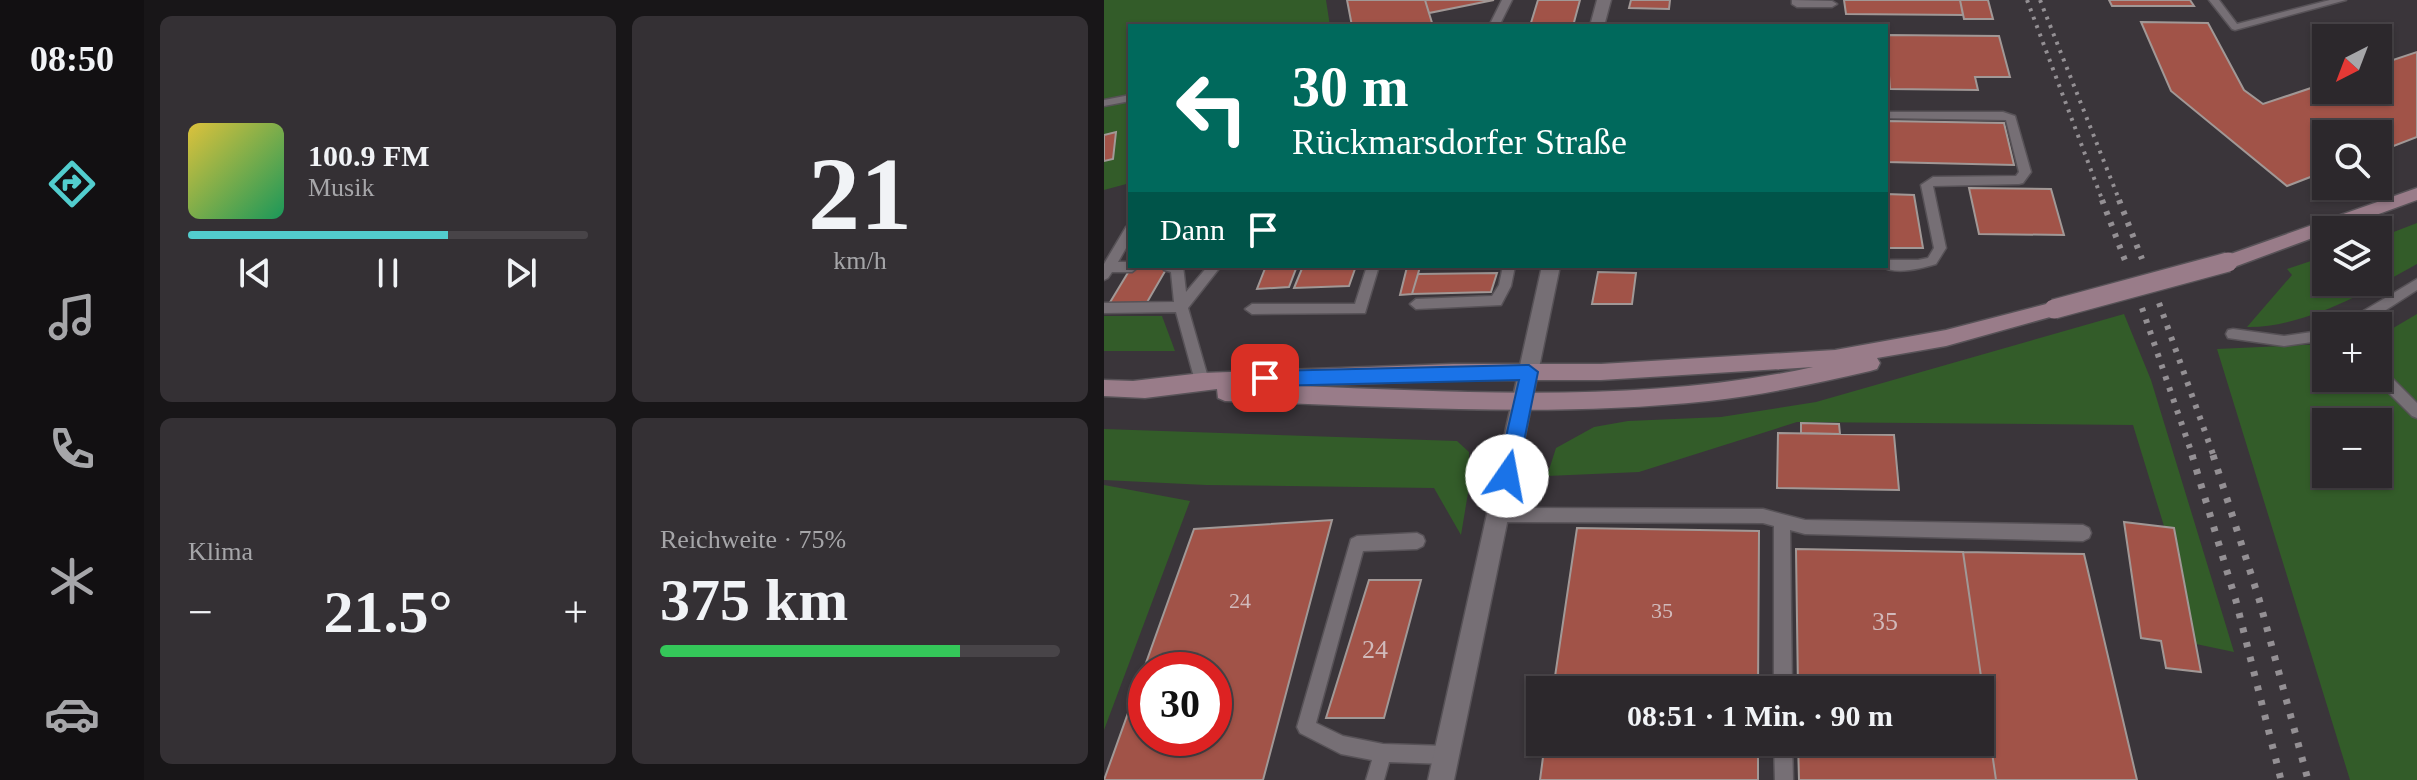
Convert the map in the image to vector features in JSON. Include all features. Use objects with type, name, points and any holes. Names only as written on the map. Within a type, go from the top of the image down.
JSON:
[{"type":"main road","points":[[1104,388],[1598,401],[1757,388],[1871,363],[1946,338],[2228,262],[2417,194]]},
{"type":"main road","points":[[1134,389],[1202,381],[1601,372],[1835,358],[1946,338]]},
{"type":"street","points":[[1598,24],[1604,0]]},
{"type":"street","points":[[1443,767],[1551,268]]},
{"type":"lane","points":[[1495,24],[1507,0]]},
{"type":"lane","points":[[1797,0],[1797,4],[1832,4]]},
{"type":"lane","points":[[2214,0],[2235,27],[2341,0]]},
{"type":"lane","points":[[1104,103],[1128,98]]},
{"type":"lane","points":[[1888,115],[2003,115],[2011,118],[2025,172],[2019,180],[1933,181],[1927,185],[1940,248],[1932,261],[1918,265],[1888,265]]},
{"type":"lane","points":[[1107,271],[1128,234]]},
{"type":"lane","points":[[1107,271],[1128,268]]},
{"type":"lane","points":[[1177,268],[1181,307],[1202,381]]},
{"type":"lane","points":[[1104,308],[1181,307],[1213,268]]},
{"type":"lane","points":[[1252,309],[1360,309],[1372,268]]},
{"type":"lane","points":[[1416,304],[1496,301],[1505,286],[1509,268]]},
{"type":"lane","points":[[2372,312],[2417,284]]},
{"type":"lane","points":[[2233,334],[2284,341],[2312,337]]},
{"type":"lane","points":[[2392,387],[2417,412]]},
{"type":"lane","points":[[1498,515],[1763,516],[1805,527],[2083,533]]},
{"type":"lane","points":[[1782,521],[1783,676]]},
{"type":"lane","points":[[1417,541],[1357,544],[1306,727],[1341,745],[1443,767]]},
{"type":"lane","points":[[1375,780],[1383,753]]},
{"type":"lane","points":[[1783,756],[1784,780]]},
{"type":"green space","points":[[1104,0],[1326,0],[1330,24],[1128,24],[1128,184],[1104,190]]},
{"type":"green space","points":[[2417,223],[2417,264],[2392,277],[2392,233]]},
{"type":"green space","points":[[2312,261],[2312,296],[2357,296],[2320,312],[2312,312],[2312,315],[2268,326],[2247,327],[2292,275],[2287,269]]},
{"type":"green space","points":[[2124,314],[2151,380],[2234,652],[2196,644],[2175,529],[2164,526],[2133,425],[1797,422],[1639,472],[1547,476],[1556,448],[1594,427],[1628,421],[1721,417],[1816,402]]},
{"type":"green space","points":[[2417,314],[2417,780],[2350,780],[2217,349],[2312,345],[2312,392],[2392,392],[2392,329]]},
{"type":"green space","points":[[1104,316],[1162,316],[1175,351],[1104,351]]},
{"type":"green space","points":[[1104,429],[1457,441],[1469,452],[1469,487],[1461,535],[1434,488],[1206,485],[1104,480]]},
{"type":"green space","points":[[1104,485],[1190,501],[1133,652],[1128,652],[1128,666],[1104,730]]},
{"type":"building","points":[[1347,0],[1425,0],[1432,24],[1352,24]]},
{"type":"building","points":[[1425,0],[1494,0],[1429,13]]},
{"type":"building","points":[[1538,0],[1580,0],[1574,24],[1531,24]]},
{"type":"building","points":[[1631,0],[1670,0],[1669,9],[1629,8]]},
{"type":"building","points":[[1844,0],[1960,0],[1963,15],[1846,14]]},
{"type":"building","points":[[1960,0],[1988,0],[1993,19],[1964,19]]},
{"type":"building","points":[[2109,0],[2190,0],[2194,6],[2112,6]]},
{"type":"building","points":[[2141,22],[2208,23],[2244,90],[2263,104],[2312,88],[2312,104],[2392,104],[2392,60],[2417,52],[2417,137],[2392,147],[2392,120],[2312,120],[2312,176],[2287,186],[2171,91]]},
{"type":"building","points":[[1888,35],[1999,36],[2010,77],[1975,77],[1978,90],[1890,89]]},
{"type":"building","points":[[1888,121],[2004,123],[2014,165],[1888,162]]},
{"type":"building","points":[[1116,132],[1113,159],[1104,161],[1104,135]]},
{"type":"building","points":[[1969,188],[2051,189],[2064,235],[1979,234]]},
{"type":"building","points":[[1888,194],[1914,195],[1923,248],[1888,248]]},
{"type":"building","points":[[1131,268],[1167,268],[1146,304],[1109,304]]},
{"type":"building","points":[[1265,268],[1296,268],[1289,287],[1257,289]]},
{"type":"building","points":[[1302,268],[1355,268],[1349,286],[1294,288]]},
{"type":"building","points":[[1407,268],[1420,268],[1412,294],[1400,295]]},
{"type":"building","points":[[1598,272],[1636,273],[1632,304],[1592,304]]},
{"type":"building","points":[[1497,273],[1491,292],[1412,294],[1418,274]]},
{"type":"building","points":[[1801,423],[1839,424],[1840,434],[1801,433]]},
{"type":"building","points":[[1778,433],[1894,435],[1899,490],[1777,488]]},
{"type":"building","points":[[1332,520],[1263,780],[1104,780],[1128,713],[1128,756],[1232,756],[1232,652],[1150,652],[1194,529]]},
{"type":"building","points":[[2124,522],[2174,528],[2201,672],[2166,668],[2161,641],[2141,638]]},
{"type":"building","points":[[1577,528],[1759,531],[1758,676],[1555,676]]},
{"type":"building","points":[[1796,549],[1963,552],[1981,676],[1798,676]]},
{"type":"building","points":[[1963,552],[2084,554],[2137,780],[1996,780],[1993,756],[1994,676],[1981,676]]},
{"type":"building","points":[[1369,580],[1421,580],[1384,718],[1326,718]]},
{"type":"building","points":[[1543,756],[1758,756],[1758,780],[1540,780]]},
{"type":"building","points":[[1798,756],[1993,756],[1996,780],[1799,780]]},
{"type":"railway","points":[[2027,0],[2103,202]]},
{"type":"railway","points":[[2040,0],[2120,202]]},
{"type":"railway","points":[[2102,200],[2126,263]]},
{"type":"railway","points":[[2119,200],[2142,259]]},
{"type":"railway","points":[[2159,303],[2214,457]]},
{"type":"railway","points":[[2142,308],[2193,457]]},
{"type":"railway","points":[[2192,455],[2236,601],[2281,780]]},
{"type":"railway","points":[[2213,455],[2259,599],[2308,780]]},
{"type":"route","points":[[1265,378],[1529,372],[1507,476]]}]
